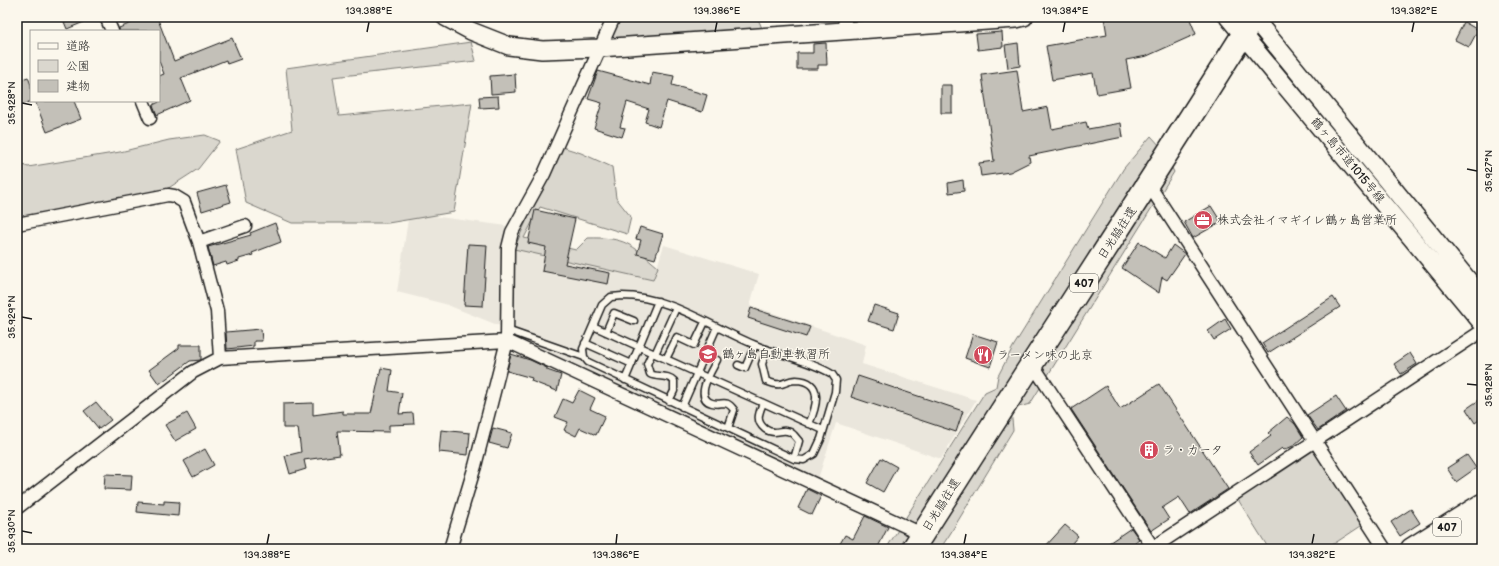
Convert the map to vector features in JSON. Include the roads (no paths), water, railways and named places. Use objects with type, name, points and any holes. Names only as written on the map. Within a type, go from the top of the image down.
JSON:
[{"type":"highway","name":"日光脇往還","points":[[917,544],[1031,362],[1149,185],[1251,21]]},
{"type":"highway","name":"407","points":[[1412,549],[1482,505]]},
{"type":"highway","name":"407","points":[[1446,549],[1482,526]]},
{"type":"street","points":[[106,17],[112,30]]},
{"type":"street","points":[[445,17],[471,31],[509,46],[542,50],[599,48],[844,24],[1016,19],[1024,17]]},
{"type":"street","points":[[450,549],[475,466],[507,335],[508,248],[512,232],[544,174],[614,17]]},
{"type":"street","name":"鶴ヶ島市道1015号線","points":[[1228,17],[1251,21],[1482,297]]},
{"type":"street","name":"鶴ヶ島市道1015号線","points":[[1251,21],[1482,323]]},
{"type":"street","points":[[143,102],[150,118]]},
{"type":"street","points":[[1149,185],[1385,549]]},
{"type":"street","points":[[17,224],[168,195],[174,196],[184,202],[199,242],[217,311],[220,358]]},
{"type":"street","points":[[199,242],[246,226]]},
{"type":"street","points":[[1031,362],[1153,548],[1482,331]]},
{"type":"street","points":[[17,508],[193,372],[220,358],[507,335],[917,544]]},
{"type":"lane","points":[[507,335],[584,357],[595,367],[794,459],[804,460],[814,454],[835,392],[836,380],[832,374],[755,345],[676,308],[658,301],[633,296],[611,297],[602,305],[585,343],[583,349],[584,357]]},
{"type":"lane","points":[[625,380],[658,301]]},
{"type":"lane","points":[[669,401],[675,386],[674,381],[671,378],[654,376],[650,374],[647,364],[654,354],[676,308]]},
{"type":"lane","points":[[606,332],[614,313],[634,321]]},
{"type":"lane","points":[[666,359],[677,337],[694,345],[705,322]]},
{"type":"lane","points":[[593,326],[823,430]]},
{"type":"lane","points":[[682,407],[717,327]]},
{"type":"lane","points":[[585,343],[632,364]]},
{"type":"lane","points":[[738,365],[745,368],[755,345]]},
{"type":"lane","points":[[767,349],[762,364],[766,381],[775,385],[784,384],[795,380],[806,382],[814,389],[817,397],[816,409],[809,424]]},
{"type":"lane","points":[[717,360],[704,387],[703,394],[706,400],[712,403],[723,402],[730,405],[734,410],[728,428]]},
{"type":"lane","points":[[763,403],[759,415],[759,421],[762,426],[768,431],[775,432],[780,430],[790,432],[799,441],[794,459]]},
{"type":"place","name":"株式会社イマギイレ鶴ヶ島営業所","points":[[1203,220]]},
{"type":"place","name":"鶴ヶ島自動車教習所","points":[[708,354]]},
{"type":"place","name":"ラーメン味の北京","points":[[983,355]]},
{"type":"place","name":"ラ・カータ","points":[[1149,450]]}]
